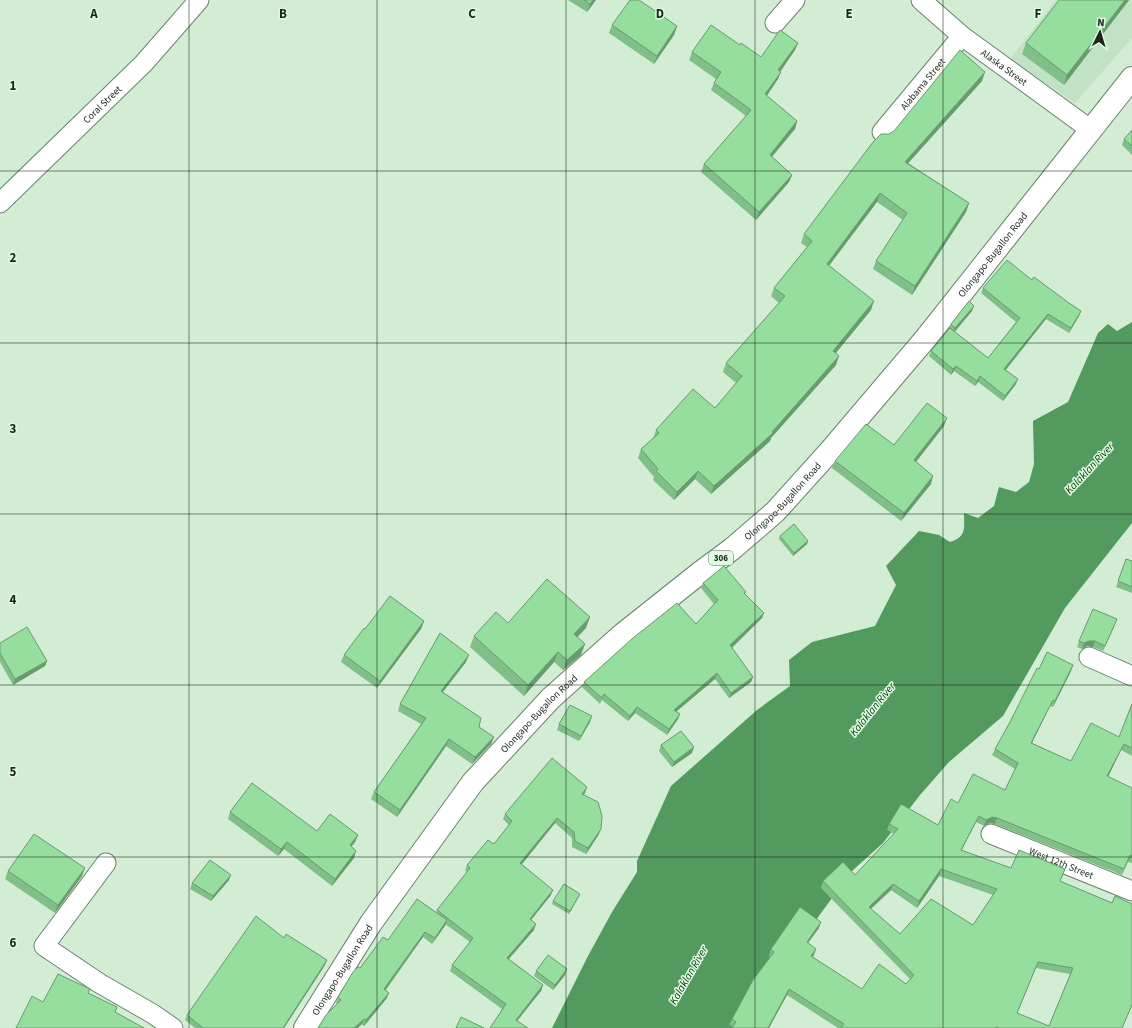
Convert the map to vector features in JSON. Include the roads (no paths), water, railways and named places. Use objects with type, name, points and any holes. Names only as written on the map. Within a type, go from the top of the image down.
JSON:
[{"type":"main road","name":"Olongapo-Bugallon Road","points":[[305,1028],[371,923],[473,782],[552,698],[623,634],[732,549],[775,512],[830,451],[926,338],[1132,78]]},
{"type":"street","name":"Coral Street","points":[[0,203],[144,63],[199,0]]},
{"type":"street","points":[[774,23],[795,0]]},
{"type":"street","name":"Alaska Street","points":[[921,0],[962,36],[1091,130]]},
{"type":"street","name":"Alabama Street","points":[[882,132],[962,36]]},
{"type":"street","points":[[1089,657],[1132,676]]},
{"type":"street","name":"West 12th Street","points":[[991,834],[1132,891]]},
{"type":"street","points":[[106,863],[44,946],[173,1028]]},
{"type":"water","name":"Kalaklan River","points":[[1132,322],[1132,523],[1065,608],[1003,716],[949,762],[920,795],[883,843],[852,871],[785,962],[748,1028],[552,1028],[588,956],[612,912],[637,872],[637,861],[671,786],[757,710],[790,686],[789,660],[812,642],[875,626],[896,585],[886,566],[919,531],[939,535],[950,542],[955,540],[962,535],[964,513],[978,518],[994,506],[999,487],[1016,492],[1029,482],[1034,464],[1033,421],[1068,402],[1098,333],[1108,324],[1117,331]]}]
